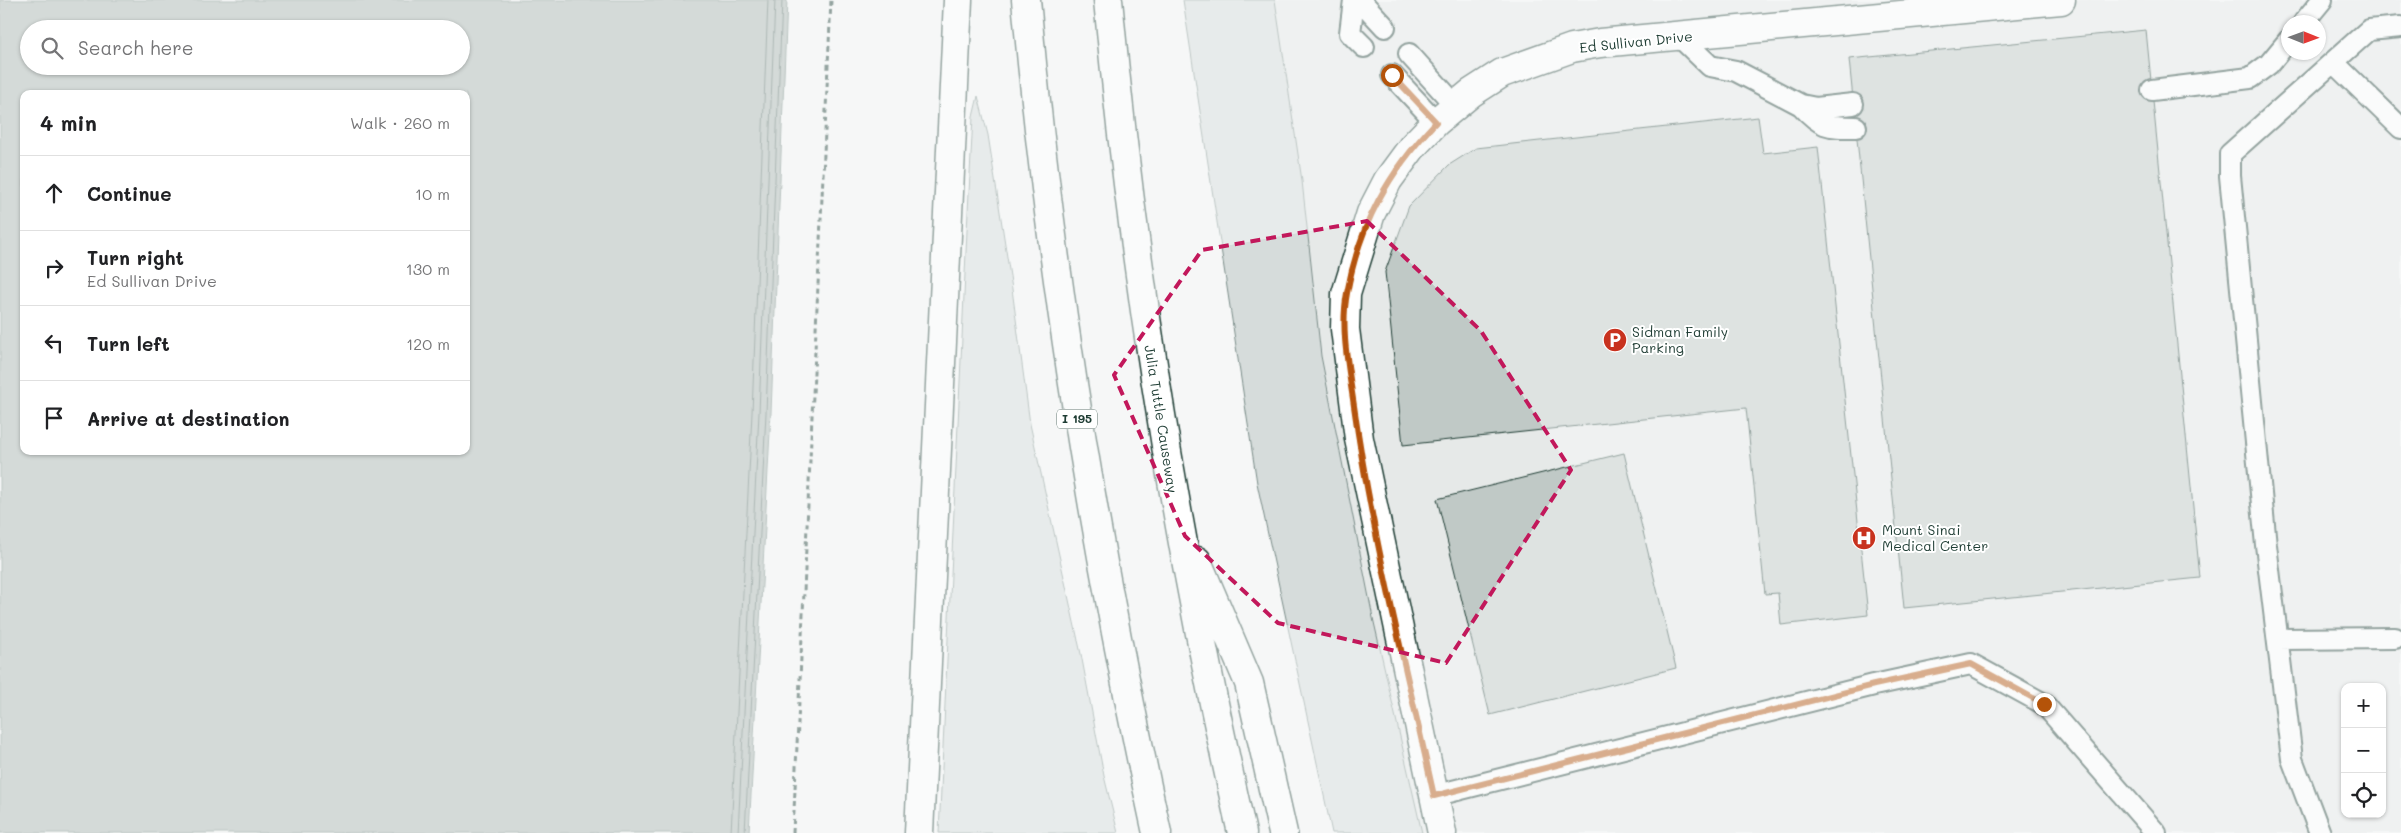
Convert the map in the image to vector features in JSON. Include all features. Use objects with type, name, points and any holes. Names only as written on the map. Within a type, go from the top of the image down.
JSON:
[{"type":"main road","points":[[919,833],[958,0]]},
{"type":"main road","name":"I 195","points":[[1026,0],[1047,209],[1085,468],[1130,709],[1157,833]]},
{"type":"main road","name":"Julia Tuttle Causeway","points":[[1108,0],[1121,140],[1146,327],[1201,644],[1242,833]]},
{"type":"main road","name":"Ed Sullivan Drive","points":[[1442,833],[1358,439],[1345,329],[1346,294],[1371,213],[1388,180],[1413,146],[1446,114],[1502,73],[1572,48],[1600,43],[2061,0]]},
{"type":"main road","points":[[1177,514],[1248,683],[1283,833]]},
{"type":"lane","points":[[1354,0],[1350,33],[1364,47]]},
{"type":"lane","points":[[1360,0],[1385,27]]},
{"type":"lane","points":[[2310,15],[2322,0]]},
{"type":"lane","points":[[2320,833],[2292,759],[2230,176],[2230,154],[2369,30],[2401,27]]},
{"type":"lane","points":[[1680,37],[1710,66],[1736,71],[1801,105],[1816,108],[1853,104]]},
{"type":"lane","points":[[2152,90],[2250,78],[2270,64],[2281,50]]},
{"type":"lane","points":[[1409,54],[1446,114]]},
{"type":"lane","points":[[2333,62],[2401,128]]},
{"type":"lane","points":[[1392,75],[1446,114]]},
{"type":"lane","points":[[1801,105],[1814,120],[1830,127],[1856,127]]},
{"type":"lane","points":[[2278,638],[2399,638]]},
{"type":"lane","points":[[1434,796],[1874,685],[1971,664],[2044,704],[2156,833]]},
{"type":"path","points":[[793,833],[831,0]]},
{"type":"highlighted area","points":[[1367,221],[1481,331],[1571,470],[1446,663],[1278,623],[1185,536],[1114,375],[1202,250]]},
{"type":"shaded area","points":[[1183,0],[1275,0],[1302,181],[1321,356],[1373,618],[1422,833],[1332,833],[1257,483]]},
{"type":"shaded area","name":"Mount Sinai Medical Center","points":[[1261,0],[2401,0],[2401,833],[1387,833]]},
{"type":"shaded area","points":[[978,96],[988,135],[1012,289],[1030,424],[1081,654],[1104,776],[1118,833],[939,833],[973,117]]},
{"type":"water","points":[[0,0],[787,0],[771,413],[749,833],[0,833]]},
{"type":"building","points":[[2146,30],[2200,578],[1904,608],[1849,59]]},
{"type":"building","name":"Sidman Family Parking","points":[[1758,117],[1763,153],[1818,147],[1868,615],[1781,625],[1778,593],[1765,594],[1746,408],[1403,445],[1385,272],[1409,206],[1449,165],[1476,148]]},
{"type":"building","points":[[1624,453],[1676,668],[1490,715],[1437,499]]},
{"type":"place","name":"Sidman Family Parking","points":[[1615,340]]},
{"type":"place","name":"Mount Sinai Medical Center","points":[[1864,538]]},
{"type":"route","points":[[1392,75],[1436,122],[1413,146],[1388,180],[1371,213],[1346,294],[1345,329],[1358,439],[1434,796],[1499,778],[1874,685],[1971,664],[2044,704]]}]
